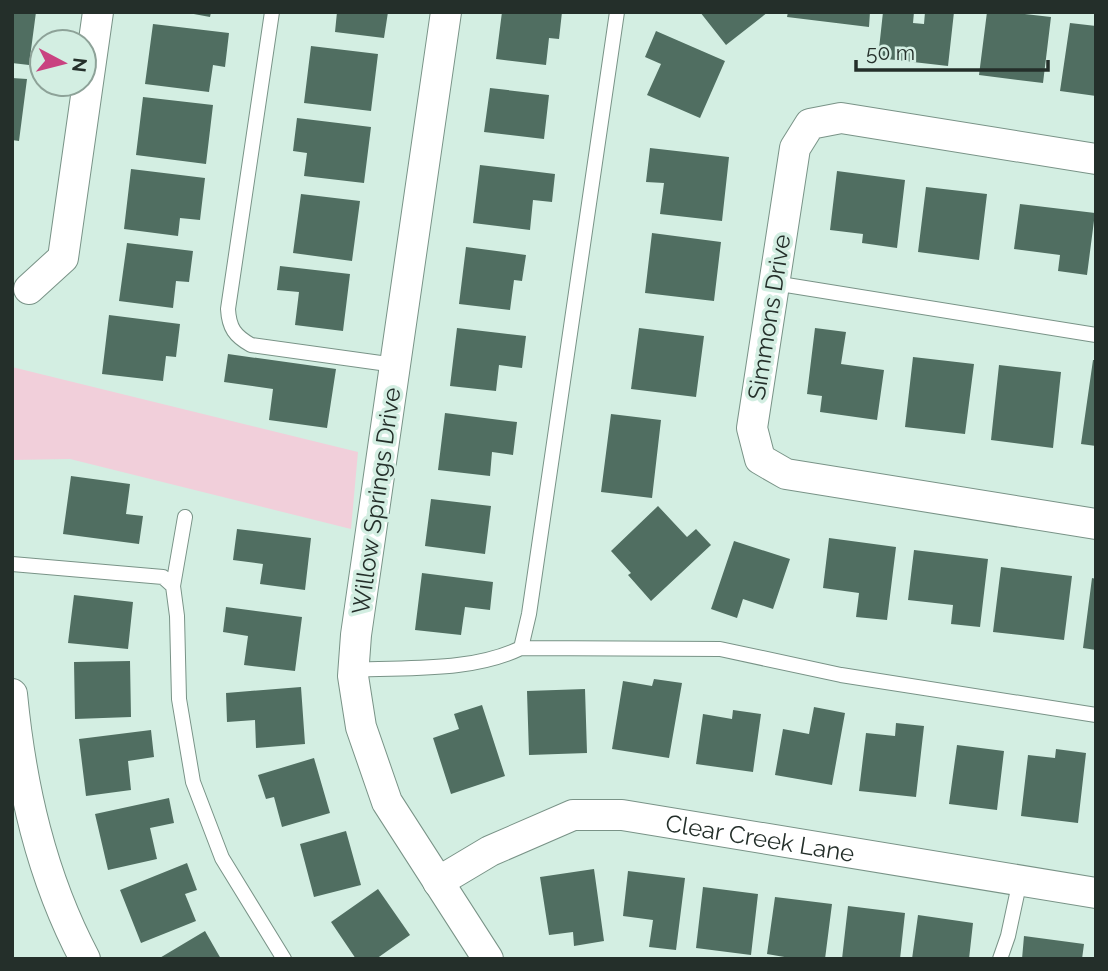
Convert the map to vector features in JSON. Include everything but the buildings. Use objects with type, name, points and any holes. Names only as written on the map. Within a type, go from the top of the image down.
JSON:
[{"type":"street","points":[[29,289],[63,258],[98,12]]},
{"type":"street","name":"Willow Springs Drive","points":[[446,12],[356,635],[354,670],[360,727],[387,802],[488,959]]},
{"type":"street","name":"Simmons Drive","points":[[1096,159],[841,118],[810,124],[795,148],[752,428],[760,458],[786,474],[1096,524]]},
{"type":"street","points":[[12,694],[16,736],[31,820],[49,878],[85,959]]},
{"type":"street","name":"Clear Creek Lane","points":[[438,882],[490,851],[573,814],[622,815],[1096,892]]},
{"type":"lane","points":[[272,12],[228,309],[229,324],[237,337],[251,345],[396,365]]},
{"type":"lane","points":[[520,648],[531,601],[617,12]]},
{"type":"lane","points":[[774,283],[1096,335]]},
{"type":"lane","points":[[185,517],[173,586],[177,616],[179,699],[193,782],[222,858],[284,959]]},
{"type":"lane","points":[[12,564],[163,577],[173,586]]},
{"type":"lane","points":[[354,670],[453,665],[500,658],[520,648],[720,649],[841,675],[1096,715]]},
{"type":"lane","points":[[1000,959],[1020,880]]},
{"type":"shaded area","points":[[12,367],[358,452],[351,529],[70,459],[12,460]]}]
